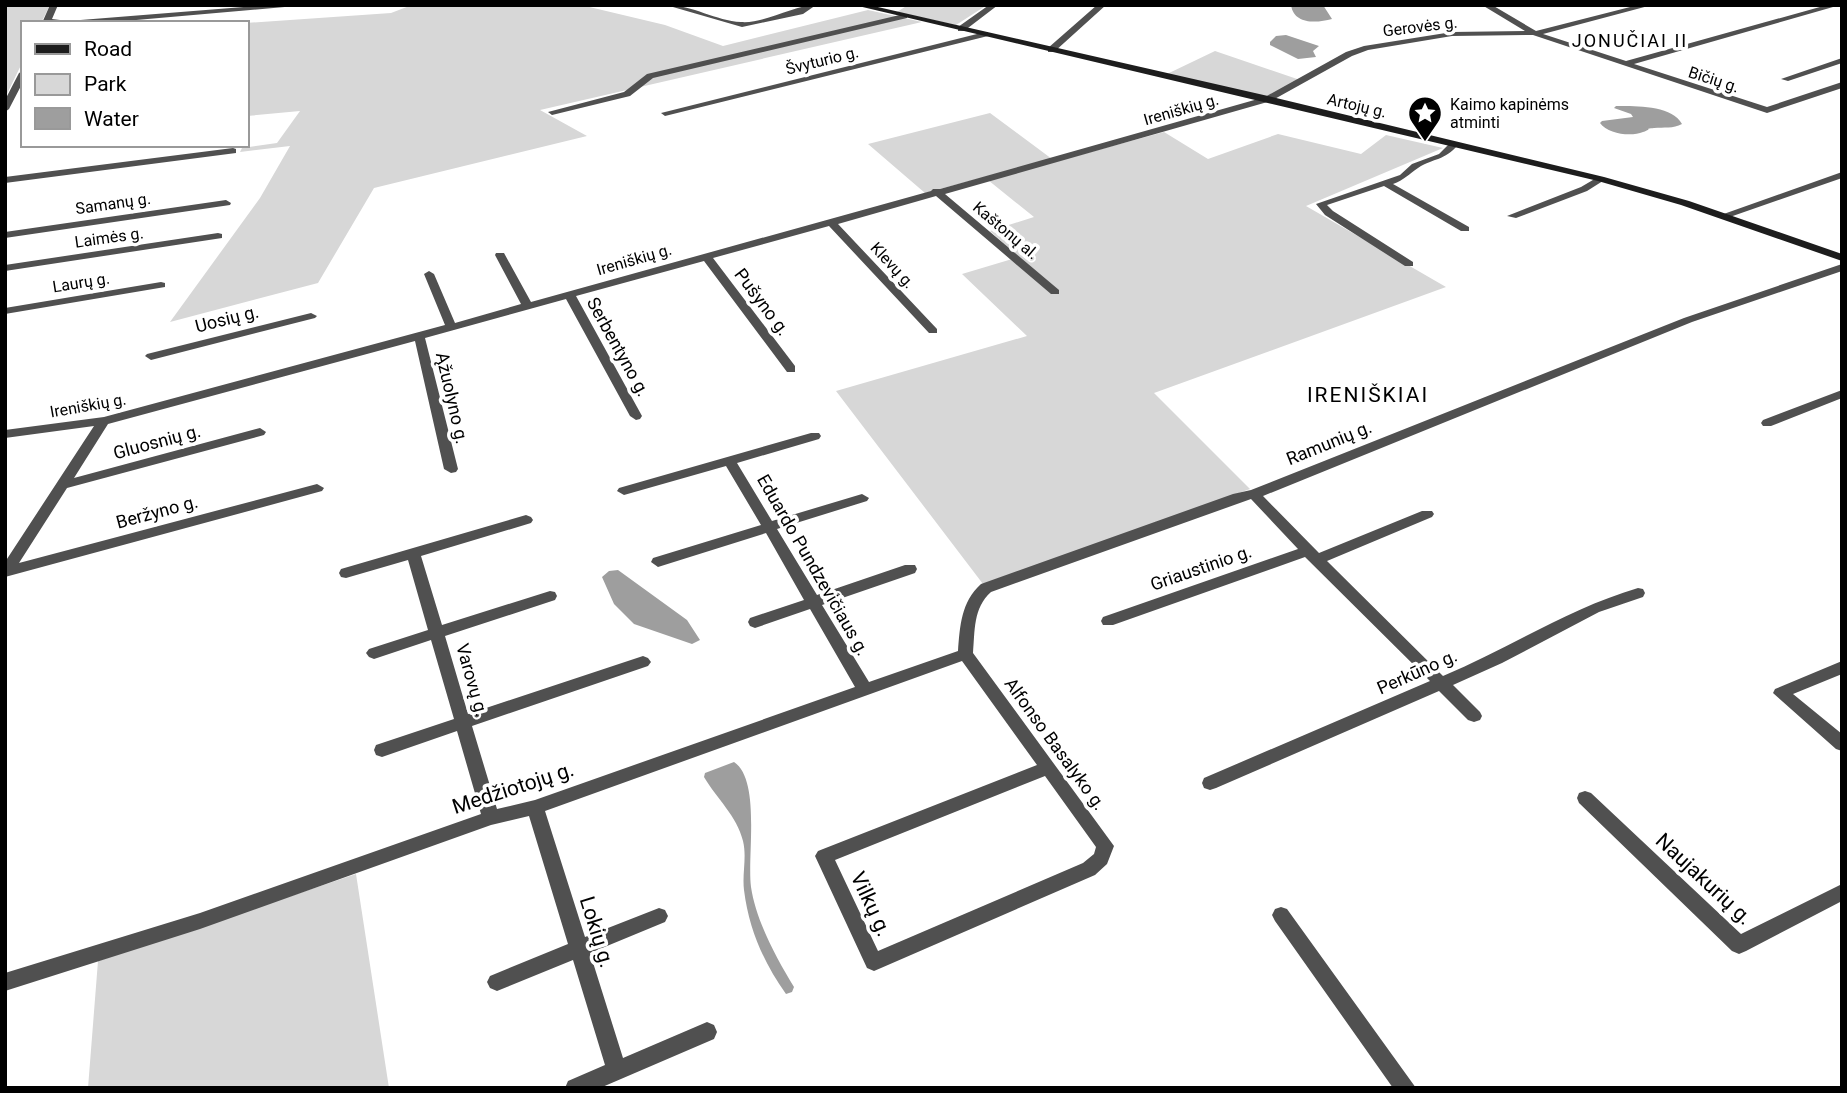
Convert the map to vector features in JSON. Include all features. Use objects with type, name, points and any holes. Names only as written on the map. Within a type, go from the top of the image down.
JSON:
[{"type":"main road","name":"Artojų g.","points":[[858,5],[1268,99],[1601,180],[1723,216],[1842,258]]},
{"type":"street","points":[[46,21],[54,5]]},
{"type":"street","points":[[93,21],[303,5]]},
{"type":"street","points":[[670,5],[742,25],[800,12],[812,5]]},
{"type":"street","points":[[961,29],[994,5]]},
{"type":"street","points":[[1051,50],[1102,5]]},
{"type":"street","points":[[1486,5],[1534,33],[1648,5]]},
{"type":"street","points":[[1623,64],[1836,5]]},
{"type":"street","points":[[552,112],[627,94],[650,76],[904,16]]},
{"type":"street","name":"Bičių g.","points":[[1534,33],[1767,110],[1842,85]]},
{"type":"street","name":"Gerovės g.","points":[[1268,99],[1349,54],[1367,48],[1452,34],[1534,33]]},
{"type":"street","name":"Švyturio g.","points":[[665,113],[985,34]]},
{"type":"street","points":[[1785,79],[1842,60]]},
{"type":"street","points":[[5,109],[21,77]]},
{"type":"street","name":"Ireniškių g.","points":[[5,434],[104,421],[936,191],[1118,144],[1268,99]]},
{"type":"street","points":[[1409,264],[1329,213],[1321,204],[1403,177],[1415,166],[1442,156],[1454,144]]},
{"type":"street","points":[[5,180],[233,150]]},
{"type":"street","points":[[1723,216],[1842,175]]},
{"type":"street","points":[[1512,216],[1601,180]]},
{"type":"street","points":[[1385,183],[1465,229]]},
{"type":"street","name":"Kaštonų al.","points":[[936,191],[1055,292]]},
{"type":"street","name":"Samanų g.","points":[[5,235],[226,203]]},
{"type":"street","name":"Klevų g.","points":[[830,221],[933,331]]},
{"type":"street","name":"Laimės g.","points":[[5,268],[218,236]]},
{"type":"street","points":[[500,255],[527,305]]},
{"type":"street","name":"Pušyno g.","points":[[706,256],[791,369]]},
{"type":"street","name":"Ramunių g.","points":[[965,654],[971,605],[977,594],[986,588],[1226,501],[1254,494],[1346,459],[1534,379],[1688,320],[1842,267]]},
{"type":"street","points":[[429,274],[451,327]]},
{"type":"street","name":"Laurų g.","points":[[5,311],[161,285]]},
{"type":"street","name":"Serbentyno g.","points":[[569,293],[636,416]]},
{"type":"street","name":"Uosių g.","points":[[151,356],[311,316]]},
{"type":"street","name":"Ąžuolyno g.","points":[[419,335],[451,469]]},
{"type":"street","points":[[1767,423],[1842,394]]},
{"type":"street","points":[[6,572],[104,421]]},
{"type":"street","name":"Gluosnių g.","points":[[63,485],[260,432]]},
{"type":"street","points":[[624,491],[815,436]]},
{"type":"street","name":"Eduardo Pundzevičiaus g.","points":[[730,461],[864,688]]},
{"type":"street","name":"Beržyno g.","points":[[6,572],[317,488]]},
{"type":"street","points":[[1254,494],[1474,716]]},
{"type":"street","points":[[658,562],[862,498]]},
{"type":"street","name":"Griaustinio g.","points":[[1108,621],[1312,555],[1427,514]]},
{"type":"street","points":[[346,573],[527,520]]},
{"type":"street","name":"Varovų g.","points":[[413,553],[491,818]]},
{"type":"street","points":[[755,622],[910,569]]},
{"type":"street","name":"Perkūno g.","points":[[1210,783],[1497,659],[1594,608],[1638,593]]},
{"type":"street","points":[[373,653],[550,596]]},
{"type":"street","name":"Medžiotojų g.","points":[[5,982],[200,921],[491,818],[535,807],[965,654]]},
{"type":"street","name":"Alfonso Basalyko g.","points":[[965,654],[1105,846],[1101,859]]},
{"type":"street","points":[[382,750],[643,662]]},
{"type":"street","points":[[1842,667],[1781,693],[1842,744]]},
{"type":"street","name":"Vilkų g.","points":[[1048,768],[824,856],[873,962],[1089,869],[1101,859]]},
{"type":"street","name":"Naujakurių g.","points":[[1585,798],[1739,945],[1842,892]]},
{"type":"street","name":"Lokių g.","points":[[535,807],[617,1070]]},
{"type":"street","points":[[1280,915],[1406,1088]]},
{"type":"street","points":[[497,982],[659,916]]},
{"type":"street","points":[[575,1088],[707,1032]]},
{"type":"green space","points":[[5,5],[50,5],[42,21],[21,21],[21,65],[5,98]]},
{"type":"green space","points":[[412,5],[581,5],[665,25],[723,46],[868,10],[922,22],[540,110],[587,136],[374,188],[318,283],[170,322],[260,198],[290,146],[240,152],[242,148],[277,143],[300,111],[248,116],[248,23],[391,13]]},
{"type":"green space","points":[[908,5],[987,5],[956,25],[897,12]]},
{"type":"green space","points":[[1215,51],[1300,80],[1267,97],[1167,74]]},
{"type":"green space","points":[[990,113],[1052,159],[925,193],[868,144]]},
{"type":"green space","points":[[1164,132],[1208,159],[1278,134],[1361,154],[1386,135],[1443,148],[1306,206],[1446,287],[1154,393],[1250,489],[983,584],[836,391],[1027,336],[962,274],[1019,257],[990,231],[1034,217],[988,180]]},
{"type":"green space","points":[[356,874],[389,1088],[88,1088],[98,961]]},
{"type":"water","points":[[1291,5],[1323,5],[1332,19],[1313,22],[1301,19],[1293,12]]},
{"type":"water","points":[[1286,35],[1319,46],[1313,51],[1316,57],[1298,59],[1270,45],[1276,36]]},
{"type":"water","points":[[1614,108],[1662,110],[1670,113],[1682,124],[1620,134],[1600,123],[1633,117]]},
{"type":"water","points":[[618,570],[687,620],[700,640],[692,644],[634,624],[614,604],[602,577],[609,571]]},
{"type":"water","points":[[734,762],[742,771],[750,801],[751,887],[757,913],[768,939],[794,987],[792,992],[786,994],[764,958],[750,919],[744,890],[745,853],[740,832],[704,777],[705,773]]},
{"type":"place","name":"Kaimo kapinėms atminti","points":[[1425,143]]},
{"type":"district","name":"JONUČIAI II","points":[[1630,41]]},
{"type":"district","name":"IRENIŠKIAI","points":[[1368,395]]}]
